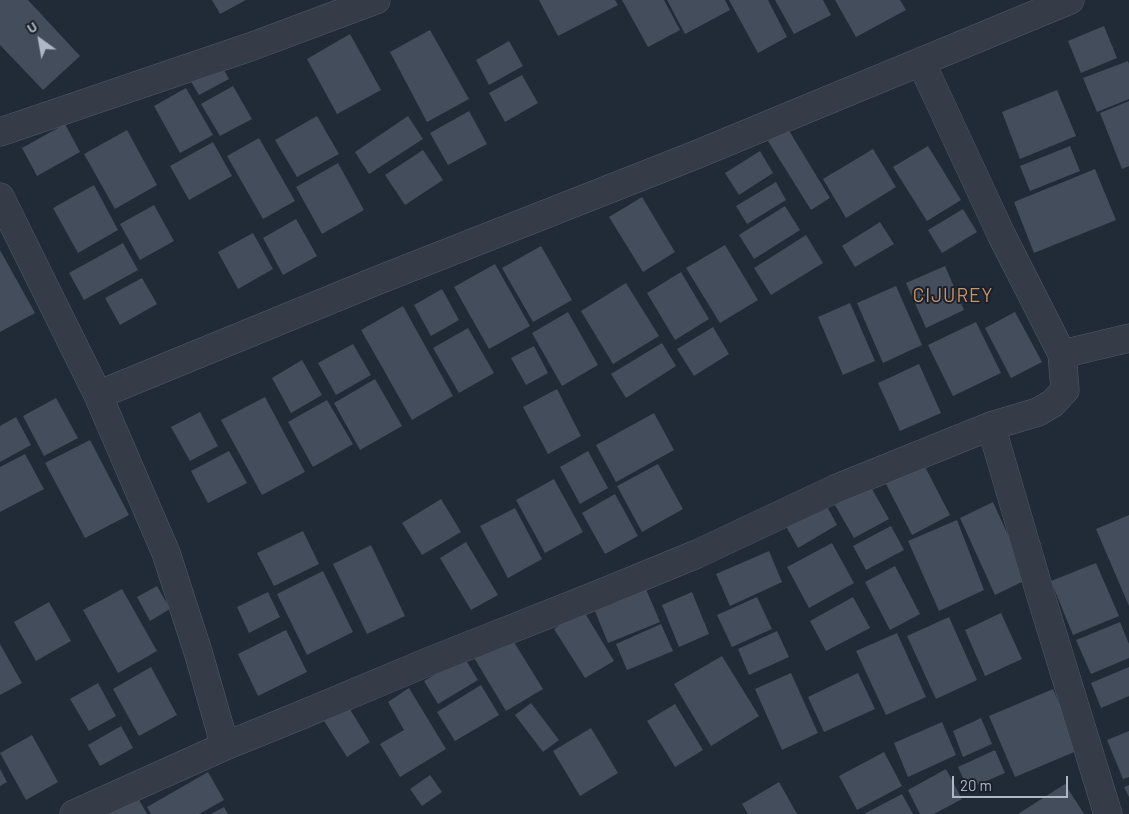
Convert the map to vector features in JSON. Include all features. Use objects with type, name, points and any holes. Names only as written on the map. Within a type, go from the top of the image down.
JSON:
[{"type":"street","points":[[0,132],[250,47],[376,0]]},
{"type":"street","points":[[98,395],[376,281],[693,156],[1070,0]]},
{"type":"street","points":[[74,814],[225,746],[697,554],[835,489],[991,426],[1038,412],[1053,402],[1065,390],[1062,354],[1001,234],[921,62]]},
{"type":"street","points":[[0,196],[98,395],[166,552],[199,655],[225,746]]},
{"type":"street","points":[[1062,354],[1129,338]]},
{"type":"street","points":[[991,426],[1108,814]]},
{"type":"building","points":[[0,0],[28,0],[80,56],[43,90],[0,45]]},
{"type":"building","points":[[212,0],[246,0],[220,14]]},
{"type":"building","points":[[539,0],[615,0],[618,5],[558,36]]},
{"type":"building","points":[[622,0],[664,0],[680,30],[648,47]]},
{"type":"building","points":[[667,0],[725,0],[730,10],[685,34]]},
{"type":"building","points":[[729,0],[768,0],[787,37],[758,53]]},
{"type":"building","points":[[775,0],[823,0],[831,15],[794,34]]},
{"type":"building","points":[[835,0],[900,0],[906,10],[856,37]]},
{"type":"building","points":[[1104,26],[1117,58],[1081,73],[1068,41]]},
{"type":"building","points":[[430,30],[469,99],[427,122],[390,52]]},
{"type":"building","points":[[350,34],[381,90],[337,114],[307,59]]},
{"type":"building","points":[[509,41],[523,66],[489,85],[476,60]]},
{"type":"building","points":[[1128,61],[1129,99],[1097,112],[1083,78]]},
{"type":"building","points":[[220,63],[229,79],[199,95],[190,80]]},
{"type":"building","points":[[522,75],[538,103],[505,122],[489,93]]},
{"type":"building","points":[[233,86],[252,119],[220,136],[201,104]]},
{"type":"building","points":[[186,88],[213,135],[180,153],[154,106]]},
{"type":"building","points":[[1057,90],[1076,136],[1020,159],[1002,112]]},
{"type":"building","points":[[1129,101],[1129,166],[1122,169],[1100,113]]},
{"type":"building","points":[[469,111],[487,144],[448,165],[430,133]]},
{"type":"building","points":[[317,116],[339,154],[297,177],[275,140]]},
{"type":"building","points":[[408,116],[423,139],[369,174],[355,152]]},
{"type":"building","points":[[65,124],[80,152],[37,176],[22,148]]},
{"type":"building","points":[[788,129],[830,198],[811,210],[768,141]]},
{"type":"building","points":[[127,130],[157,185],[115,209],[84,154]]},
{"type":"building","points":[[259,138],[295,201],[263,219],[227,156]]},
{"type":"building","points":[[213,142],[232,176],[189,200],[170,166]]},
{"type":"building","points":[[928,146],[961,200],[927,221],[893,167]]},
{"type":"building","points":[[1070,146],[1080,171],[1030,191],[1020,166]]},
{"type":"building","points":[[873,149],[896,187],[846,218],[823,179]]},
{"type":"building","points":[[423,150],[443,180],[405,205],[385,175]]},
{"type":"building","points":[[760,151],[773,173],[739,195],[725,173]]},
{"type":"building","points":[[338,163],[364,210],[322,234],[296,187]]},
{"type":"building","points":[[1095,169],[1116,220],[1034,253],[1014,202]]},
{"type":"building","points":[[776,182],[786,200],[747,224],[736,206]]},
{"type":"building","points":[[94,185],[118,230],[78,253],[53,208]]},
{"type":"building","points":[[642,197],[675,252],[643,272],[609,217]]},
{"type":"building","points":[[154,205],[174,241],[140,260],[120,224]]},
{"type":"building","points":[[785,206],[800,230],[754,259],[739,235]]},
{"type":"building","points":[[963,209],[977,232],[942,253],[928,230]]},
{"type":"building","points":[[296,219],[317,256],[283,275],[263,238]]},
{"type":"building","points":[[880,222],[894,244],[855,267],[842,246]]},
{"type":"building","points":[[253,233],[273,269],[238,289],[218,252]]},
{"type":"building","points":[[806,235],[823,263],[771,295],[754,268]]},
{"type":"building","points":[[123,243],[138,270],[84,300],[69,273]]},
{"type":"building","points":[[725,245],[758,300],[720,323],[686,268]]},
{"type":"building","points":[[541,246],[572,300],[533,322],[502,268]]},
{"type":"building","points":[[0,250],[35,313],[0,332]]},
{"type":"building","points":[[495,264],[530,326],[489,349],[454,287]]},
{"type":"building","points":[[945,266],[964,310],[926,328],[906,283]]},
{"type":"building","points":[[681,272],[709,319],[675,340],[647,293]]},
{"type":"building","points":[[142,278],[157,304],[120,325],[105,298]]},
{"type":"building","points":[[626,283],[659,336],[613,364],[581,311]]},
{"type":"building","points":[[896,286],[922,345],[883,363],[857,303]]},
{"type":"building","points":[[442,289],[459,320],[431,336],[414,305]]},
{"type":"building","points":[[850,303],[875,361],[843,375],[818,317]]},
{"type":"building","points":[[403,306],[453,396],[412,420],[361,330]]},
{"type":"building","points":[[568,312],[598,365],[562,386],[532,333]]},
{"type":"building","points":[[1015,312],[1042,362],[1011,378],[985,328]]},
{"type":"building","points":[[976,322],[1001,373],[953,396],[928,345]]},
{"type":"building","points":[[713,327],[729,354],[694,376],[677,349]]},
{"type":"building","points":[[468,328],[494,373],[459,393],[433,348]]},
{"type":"building","points":[[662,343],[676,366],[626,398],[611,374]]},
{"type":"building","points":[[353,344],[371,375],[336,395],[318,363]]},
{"type":"building","points":[[534,346],[548,373],[526,385],[511,358]]},
{"type":"building","points":[[302,360],[322,395],[291,413],[272,378]]},
{"type":"building","points":[[919,364],[941,413],[900,431],[878,383]]},
{"type":"building","points":[[375,379],[402,426],[360,450],[334,403]]},
{"type":"building","points":[[557,389],[581,436],[548,454],[523,407]]},
{"type":"building","points":[[265,397],[305,472],[262,495],[221,420]]},
{"type":"building","points":[[56,398],[78,438],[44,456],[23,416]]},
{"type":"building","points":[[327,400],[353,444],[313,467],[288,422]]},
{"type":"building","points":[[200,412],[218,446],[190,461],[171,427]]},
{"type":"building","points":[[654,413],[674,450],[616,482],[596,445]]},
{"type":"building","points":[[16,417],[31,445],[0,462],[0,426]]},
{"type":"building","points":[[90,440],[129,515],[85,538],[45,463]]},
{"type":"building","points":[[229,451],[247,483],[208,503],[191,471]]},
{"type":"building","points":[[588,451],[608,488],[580,504],[560,467]]},
{"type":"building","points":[[25,454],[44,489],[0,512],[0,467]]},
{"type":"building","points":[[922,461],[950,515],[912,535],[884,480]]},
{"type":"building","points":[[658,464],[683,509],[642,532],[617,486]]},
{"type":"building","points":[[554,479],[583,532],[545,553],[516,500]]},
{"type":"building","points":[[867,480],[889,519],[854,538],[832,500]]},
{"type":"building","points":[[615,494],[638,536],[605,554],[582,513]]},
{"type":"building","points":[[822,497],[837,525],[798,548],[782,519]]},
{"type":"building","points":[[441,499],[461,532],[422,555],[402,523]]},
{"type":"building","points":[[993,502],[1028,579],[995,595],[960,518]]},
{"type":"building","points":[[515,508],[542,559],[508,578],[480,526]]},
{"type":"building","points":[[1129,515],[1129,606],[1096,529]]},
{"type":"building","points":[[957,520],[984,590],[939,611],[908,541]]},
{"type":"building","points":[[891,526],[904,550],[866,570],[853,546]]},
{"type":"building","points":[[303,531],[319,564],[274,586],[257,553]]},
{"type":"building","points":[[466,542],[498,595],[471,610],[440,558]]},
{"type":"building","points":[[832,543],[854,583],[809,608],[787,567]]},
{"type":"building","points":[[371,545],[405,616],[367,634],[333,564]]},
{"type":"building","points":[[769,551],[782,582],[730,606],[716,574]]},
{"type":"building","points":[[1096,563],[1119,616],[1073,635],[1051,581]]},
{"type":"building","points":[[895,566],[920,614],[890,630],[865,582]]},
{"type":"building","points":[[323,571],[353,632],[307,655],[277,594]]},
{"type":"building","points":[[643,582],[660,622],[608,643],[592,604]]},
{"type":"building","points":[[157,586],[170,609],[150,621],[137,597]]},
{"type":"building","points":[[122,589],[157,651],[118,673],[83,610]]},
{"type":"building","points":[[268,592],[280,617],[249,633],[237,607]]},
{"type":"building","points":[[692,592],[709,634],[679,647],[662,605]]},
{"type":"building","points":[[757,597],[772,629],[732,647],[717,615]]},
{"type":"building","points":[[853,597],[870,628],[826,651],[810,621]]},
{"type":"building","points":[[49,602],[71,641],[36,661],[14,622]]},
{"type":"building","points":[[583,610],[614,661],[585,678],[554,629]]},
{"type":"building","points":[[1001,613],[1022,659],[985,676],[965,630]]},
{"type":"building","points":[[949,617],[977,680],[936,699],[907,636]]},
{"type":"building","points":[[1120,622],[1129,644],[1129,658],[1091,674],[1076,640]]},
{"type":"building","points":[[661,624],[673,651],[627,670],[616,644]]},
{"type":"building","points":[[286,630],[307,672],[258,696],[238,654]]},
{"type":"building","points":[[777,631],[789,657],[749,675],[738,649]]},
{"type":"building","points":[[897,633],[926,697],[886,715],[856,651]]},
{"type":"building","points":[[509,634],[543,689],[506,711],[473,656]]},
{"type":"building","points":[[0,644],[22,683],[0,695]]},
{"type":"building","points":[[722,656],[759,716],[711,746],[674,684]]},
{"type":"building","points":[[464,657],[478,680],[438,704],[424,681]]},
{"type":"building","points":[[151,667],[177,715],[139,736],[113,689]]},
{"type":"building","points":[[1129,667],[1129,696],[1101,708],[1091,683]]},
{"type":"building","points":[[791,673],[818,733],[782,750],[755,689]]},
{"type":"building","points":[[858,673],[875,709],[824,732],[808,697]]},
{"type":"building","points":[[98,683],[116,716],[89,731],[70,699]]},
{"type":"building","points":[[481,685],[499,715],[455,741],[437,712]]},
{"type":"building","points":[[409,688],[446,749],[400,777],[380,744],[404,730],[388,702]]},
{"type":"building","points":[[1053,689],[1079,750],[1015,777],[989,716]]},
{"type":"building","points":[[531,703],[559,740],[543,752],[515,715]]},
{"type":"building","points":[[675,704],[703,750],[675,767],[647,721]]},
{"type":"building","points":[[348,706],[370,742],[347,757],[324,721]]},
{"type":"building","points":[[981,718],[992,744],[963,757],[953,731]]},
{"type":"building","points":[[942,722],[956,755],[908,777],[894,743]]},
{"type":"building","points":[[121,726],[133,748],[100,766],[88,745]]},
{"type":"building","points":[[591,728],[618,773],[580,796],[553,751]]},
{"type":"building","points":[[1129,731],[1129,777],[1123,779],[1107,740]]},
{"type":"building","points":[[32,735],[58,782],[26,800],[0,753]]},
{"type":"building","points":[[995,750],[1005,773],[968,789],[958,767]]},
{"type":"building","points":[[884,752],[902,786],[857,810],[839,776]]},
{"type":"building","points":[[0,769],[7,782],[0,786]]},
{"type":"building","points":[[946,769],[962,799],[934,814],[920,814],[908,790]]},
{"type":"building","points":[[208,772],[224,800],[199,814],[151,814],[147,807]]},
{"type":"building","points":[[430,775],[442,792],[422,806],[410,789]]},
{"type":"building","points":[[779,782],[797,814],[748,814],[742,804]]},
{"type":"building","points":[[1065,784],[1084,814],[1018,814]]},
{"type":"building","points":[[1129,785],[1129,797],[1124,787]]},
{"type":"building","points":[[902,794],[913,814],[864,814]]},
{"type":"building","points":[[138,798],[147,814],[109,814]]},
{"type":"building","points":[[224,807],[228,814],[211,814]]},
{"type":"district","name":"CIJUREY","points":[[953,296]]}]
